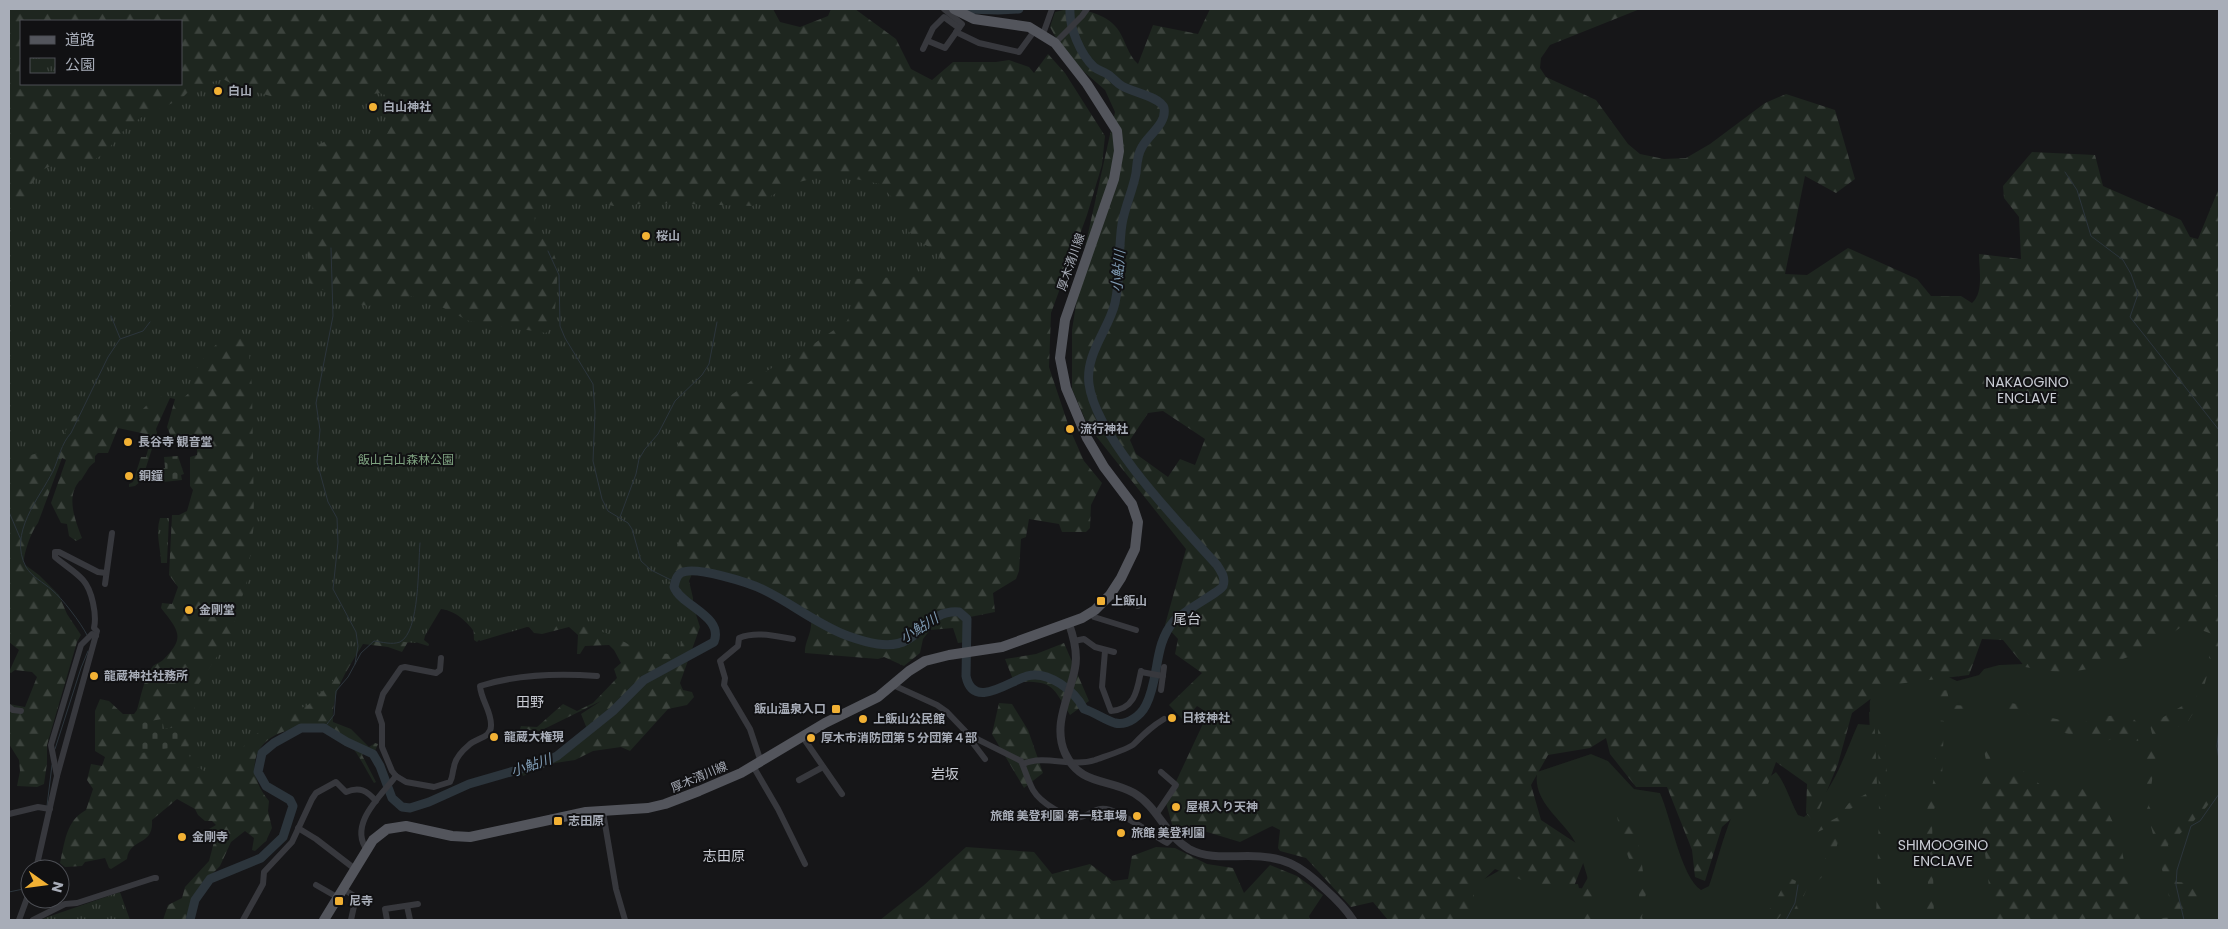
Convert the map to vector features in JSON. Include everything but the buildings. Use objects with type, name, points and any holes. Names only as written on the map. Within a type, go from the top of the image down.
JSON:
[{"type":"main road","name":"厚木清川線","points":[[324,920],[373,840],[380,834],[396,827],[406,826],[452,836],[470,837],[586,812],[632,810],[665,804],[727,780],[757,764],[825,723],[878,697],[909,671],[924,662],[955,654],[1002,647],[1069,624],[1093,612],[1110,595],[1133,554],[1138,535],[1138,522],[1132,504],[1104,467],[1087,438],[1066,388],[1060,358],[1065,320],[1114,179],[1119,146],[1117,131],[1110,117],[1055,43],[1039,32],[1012,24],[974,19],[954,9]]},
{"type":"street","points":[[928,41],[945,48],[962,24],[944,9]]},
{"type":"street","points":[[1055,43],[1087,9]]},
{"type":"street","points":[[923,49],[934,28],[944,18],[957,30],[979,43],[1019,52],[1039,32],[1051,10]]},
{"type":"street","points":[[105,584],[112,533]]},
{"type":"street","points":[[38,859],[57,776],[97,631],[94,628],[96,619],[87,586],[82,579],[55,557],[55,552],[59,552],[98,572],[106,573]]},
{"type":"street","points":[[1110,595],[1138,606]]},
{"type":"street","points":[[1093,612],[1094,617],[1136,630]]},
{"type":"street","points":[[1069,624],[1074,641],[1076,662],[1064,709],[1060,734],[1062,744],[1070,761],[1087,777],[1134,793],[1157,813],[1173,837],[1184,846],[1202,854],[1272,857],[1294,864],[1329,892],[1353,920]]},
{"type":"street","points":[[793,639],[755,633],[745,635],[739,638],[738,646],[720,661],[725,678],[724,685],[750,729],[757,764],[806,864]]},
{"type":"street","points":[[57,776],[52,745],[81,645],[92,634],[96,636]]},
{"type":"street","points":[[1074,641],[1082,637],[1095,647],[1114,652]]},
{"type":"street","points":[[1105,651],[1102,687],[1111,711],[1128,706],[1133,701],[1137,693],[1141,672],[1162,676]]},
{"type":"street","points":[[441,658],[440,670],[436,673],[405,667],[400,668],[383,694],[378,712],[382,724],[382,747],[395,778],[434,787],[450,782],[455,762],[465,749],[473,741],[486,736],[491,731],[492,725],[480,695],[480,686],[513,678],[567,674],[597,676]]},
{"type":"street","points":[[1161,690],[1164,667]]},
{"type":"street","points":[[894,685],[943,709],[969,735],[1022,761],[1034,792],[1054,809],[1067,816],[1083,817],[1104,808],[1126,818],[1167,843],[1173,837]]},
{"type":"street","points":[[9,707],[13,710],[21,711]]},
{"type":"street","points":[[1023,764],[1036,759],[1053,762],[1094,760],[1134,745],[1138,739],[1164,719]]},
{"type":"street","points":[[969,735],[972,743],[985,759]]},
{"type":"street","points":[[802,736],[842,794]]},
{"type":"street","points":[[799,780],[823,767]]},
{"type":"street","points":[[1157,813],[1176,784],[1161,772]]},
{"type":"street","points":[[367,850],[361,842],[360,829],[362,822],[395,778]]},
{"type":"street","points":[[243,920],[262,884],[264,872],[292,842],[316,793],[334,782],[346,792],[354,788],[363,789],[377,800]]},
{"type":"street","points":[[9,814],[38,807],[50,809]]},
{"type":"street","points":[[603,812],[616,889],[625,920]]},
{"type":"street","points":[[298,828],[316,839],[355,869]]},
{"type":"street","points":[[33,920],[65,904],[77,903],[156,878]]},
{"type":"street","points":[[316,885],[356,897],[351,920]]},
{"type":"street","points":[[387,920],[385,909],[418,904]]},
{"type":"street","points":[[407,906],[410,920]]},
{"type":"green space","points":[[9,9],[773,9],[780,22],[800,27],[828,16],[831,9],[855,9],[896,39],[911,69],[932,80],[953,62],[996,62],[1009,60],[1029,67],[1034,73],[1048,54],[1065,73],[1105,136],[1102,165],[1087,215],[1051,313],[1049,367],[1068,424],[1065,427],[1067,434],[1072,434],[1084,461],[1102,483],[1091,505],[1090,528],[1086,532],[1062,532],[1059,524],[1029,519],[1026,537],[1021,539],[1019,571],[1016,579],[993,593],[995,612],[965,618],[966,642],[958,643],[953,628],[930,630],[923,639],[920,653],[904,666],[884,657],[878,659],[805,653],[811,622],[791,610],[785,600],[724,572],[707,571],[692,574],[689,581],[693,605],[700,627],[680,683],[683,690],[692,692],[694,697],[687,705],[668,709],[630,751],[621,747],[593,751],[575,760],[555,763],[523,776],[519,766],[535,760],[543,762],[592,732],[587,729],[581,714],[601,701],[540,731],[520,729],[521,726],[537,727],[563,704],[577,711],[593,703],[617,678],[614,669],[621,663],[609,645],[585,646],[580,654],[577,654],[578,635],[569,627],[542,634],[534,633],[527,624],[485,634],[477,642],[474,640],[473,616],[435,607],[430,615],[424,640],[429,644],[428,646],[409,640],[402,652],[388,647],[363,644],[346,671],[338,690],[333,711],[333,722],[351,729],[369,747],[375,743],[378,744],[375,751],[366,750],[362,755],[376,782],[374,783],[346,740],[321,730],[308,728],[292,730],[278,734],[267,741],[259,750],[255,761],[255,773],[260,787],[269,801],[268,811],[272,828],[266,841],[255,851],[252,850],[254,838],[245,831],[231,842],[220,866],[200,886],[189,920],[163,920],[168,905],[182,898],[185,887],[209,861],[215,838],[209,829],[216,825],[212,821],[205,821],[198,815],[195,809],[177,799],[152,820],[152,829],[149,834],[132,847],[127,859],[111,869],[105,858],[85,862],[82,866],[70,867],[70,859],[61,859],[67,832],[74,820],[86,810],[93,789],[87,780],[91,764],[102,766],[105,757],[95,751],[95,711],[100,699],[109,701],[123,714],[134,714],[137,710],[147,676],[153,666],[162,661],[175,646],[177,640],[176,629],[161,608],[162,603],[172,604],[178,587],[169,575],[172,515],[179,515],[187,511],[193,490],[190,486],[190,457],[197,455],[197,443],[172,439],[167,427],[175,399],[170,398],[156,429],[157,433],[142,480],[135,486],[129,487],[129,484],[133,482],[141,457],[146,457],[151,439],[146,434],[118,428],[108,453],[98,453],[95,456],[95,462],[89,467],[74,489],[73,511],[82,538],[76,541],[69,536],[67,524],[61,523],[51,503],[66,460],[62,458],[38,523],[28,542],[24,564],[39,575],[59,595],[67,614],[81,635],[77,642],[47,745],[44,784],[37,787],[17,786],[20,771],[19,760],[9,744],[9,704],[25,707],[37,677],[32,672],[15,670],[11,673],[9,672],[19,650],[9,642]]},
{"type":"green space","points":[[1068,9],[1082,10],[1103,17],[1115,25],[1129,53],[1138,64],[1153,25],[1198,34],[1210,9],[1640,9],[1550,45],[1541,58],[1540,68],[1546,77],[1596,100],[1628,144],[1640,154],[1664,159],[1686,158],[1710,144],[1765,103],[1786,94],[1835,110],[1855,179],[1836,193],[1805,176],[1785,274],[1807,275],[1848,248],[1917,279],[1931,296],[1961,296],[1972,303],[1976,299],[1979,287],[1979,254],[2021,259],[2019,217],[2004,198],[2003,186],[2032,152],[2095,155],[2103,186],[2181,220],[2190,237],[2198,239],[2219,188],[2219,554],[2212,585],[2219,602],[2219,665],[2209,658],[2212,634],[2185,624],[2145,650],[2115,662],[2068,672],[2025,667],[2003,640],[1982,639],[1969,675],[1889,685],[1852,713],[1838,764],[1814,822],[1806,813],[1807,784],[1776,762],[1767,787],[1722,827],[1705,881],[1695,877],[1692,850],[1667,787],[1636,787],[1610,754],[1606,738],[1590,748],[1548,755],[1531,785],[1541,820],[1588,851],[1574,886],[1541,888],[1495,869],[1474,889],[1474,920],[1388,920],[1373,902],[1351,907],[1306,858],[1280,851],[1278,848],[1280,830],[1272,826],[1240,842],[1207,832],[1173,828],[1166,803],[1208,713],[1197,706],[1184,721],[1169,705],[1202,673],[1175,654],[1178,639],[1165,625],[1186,549],[1088,426],[1072,389],[1072,330],[1085,247],[1115,112],[1105,90],[1066,56],[1050,27],[1055,12]],"holes":[[[1163,411],[1205,439],[1195,465],[1180,459],[1168,477],[1136,454],[1130,440],[1148,413]]]},
{"type":"green space","name":"飯山白山森林公園","points":[[223,79],[236,86],[294,103],[347,99],[379,93],[392,97],[398,105],[396,117],[385,137],[370,140],[339,139],[326,141],[314,149],[314,197],[307,246],[309,283],[348,302],[368,306],[411,296],[430,301],[469,321],[546,333],[554,325],[558,265],[550,244],[535,223],[534,206],[552,201],[588,198],[613,206],[655,203],[752,206],[795,183],[831,174],[880,184],[904,211],[909,232],[920,242],[938,252],[942,262],[938,272],[924,276],[854,279],[856,300],[847,321],[815,343],[758,376],[689,425],[672,456],[671,469],[682,526],[669,582],[672,596],[689,613],[689,631],[680,647],[668,654],[643,652],[609,634],[572,623],[541,629],[527,627],[480,641],[464,620],[447,610],[441,609],[423,639],[415,643],[364,638],[349,652],[332,682],[308,705],[271,722],[247,742],[229,765],[218,773],[206,772],[192,764],[188,751],[198,685],[230,637],[247,581],[254,523],[252,388],[248,339],[232,334],[216,345],[205,356],[198,367],[191,389],[183,398],[160,397],[152,401],[141,411],[131,411],[128,415],[122,412],[101,410],[73,416],[58,447],[31,455],[9,445],[9,394],[14,385],[9,347],[9,224],[39,172],[48,167],[94,160],[105,153],[122,132],[140,118],[181,99],[193,87]]},
{"type":"green space","points":[[178,456],[184,474],[181,475],[182,480],[163,482],[162,468],[165,468],[164,457]]},
{"type":"green space","points":[[160,518],[169,518],[167,563],[161,563],[158,535]]},
{"type":"green space","points":[[2219,558],[2219,920],[1467,920],[1468,888],[1502,869],[1547,885],[1578,884],[1579,888],[1587,889],[1587,878],[1578,847],[1543,800],[1537,782],[1537,772],[1591,754],[1608,761],[1634,789],[1660,793],[1682,860],[1694,883],[1701,890],[1709,886],[1726,832],[1738,805],[1776,772],[1783,782],[1798,815],[1804,817],[1814,808],[1830,786],[1858,724],[1872,725],[1870,702],[1874,690],[1930,668],[1957,681],[1979,675],[1984,669],[1999,665],[2044,663],[2215,566]]},
{"type":"green space","points":[[1064,643],[1089,701],[1070,715],[1050,686],[1037,682],[1014,682],[1005,659],[1036,654]]},
{"type":"green space","points":[[2206,663],[2210,664],[2200,702],[2187,723],[2165,732],[2154,763],[2149,806],[2159,827],[2165,834],[2199,804],[2216,778],[2219,781],[2213,798],[2207,807],[2168,845],[2177,882],[2202,884],[2199,914],[2173,912],[2147,811],[2143,751],[2153,738],[2150,725],[2196,699]]},
{"type":"green space","points":[[1947,690],[1950,705],[1976,706],[1975,708],[1945,710],[1936,704],[1939,691]]},
{"type":"green space","points":[[999,703],[1012,704],[1028,730],[1043,773],[1024,788],[992,734]]},
{"type":"green space","points":[[2011,703],[2034,707],[2047,717],[2075,723],[2073,735],[2042,725],[2024,712],[2009,710],[1983,718],[1980,713],[1988,709],[1995,714],[2003,709],[2001,705]]},
{"type":"green space","points":[[1874,710],[1877,786],[1870,799],[1850,809],[1840,822],[1813,834],[1813,830],[1838,817],[1849,803],[1866,794],[1872,779],[1869,712]]},
{"type":"green space","points":[[1878,714],[1883,714],[1887,766],[1882,920],[1876,920],[1879,812]]},
{"type":"green space","points":[[2130,715],[2144,730],[2138,741],[2119,735],[2107,741],[2075,734],[2078,724],[2106,716]]},
{"type":"green space","points":[[162,719],[164,729],[178,727],[181,746],[141,753],[138,723]]},
{"type":"green space","points":[[1937,720],[1944,721],[1942,779],[1932,818],[1934,920],[1926,920],[1928,880],[1924,865],[1925,819],[1934,778]]},
{"type":"green space","points":[[1978,736],[1995,742],[1989,753],[1994,773],[2022,770],[2047,790],[2090,789],[2105,806],[2119,835],[2130,893],[2146,919],[2178,917],[2178,920],[1993,920],[1978,794],[1986,771],[1986,759]]},
{"type":"green space","points":[[1625,812],[1636,833],[1642,865],[1646,893],[1643,920],[1639,918],[1639,886],[1625,848],[1617,817]]},
{"type":"green space","points":[[1836,830],[1841,831],[1830,864],[1821,877],[1807,888],[1794,920],[1789,920],[1797,904],[1802,882],[1810,878],[1821,867]]},
{"type":"green space","points":[[966,847],[1034,852],[1052,874],[1090,864],[1113,881],[1128,879],[1132,856],[1156,847],[1175,848],[1207,864],[1233,868],[1244,893],[1270,865],[1297,876],[1323,895],[1309,916],[1310,920],[880,920],[923,886]]},
{"type":"green space","points":[[1591,872],[1594,874],[1593,920],[1583,920],[1581,890]]},
{"type":"green space","points":[[1788,877],[1796,881],[1792,900],[1777,920],[1757,920],[1773,906]]},
{"type":"green space","points":[[120,892],[130,920],[39,920]]},
{"type":"waterway","name":"小鮎川","points":[[967,9],[1019,9]]},
{"type":"waterway","name":"小鮎川","points":[[190,920],[195,900],[210,879],[261,858],[283,837],[293,806],[290,800],[266,786],[258,772],[262,753],[274,743],[301,728],[324,728],[347,742],[373,754],[380,766],[392,798],[402,807],[410,808],[429,802],[469,784],[545,762],[557,756],[613,711],[644,680],[714,642],[715,633],[713,625],[708,618],[678,594],[674,587],[678,576],[688,571],[709,573],[735,579],[757,587],[837,631],[862,641],[878,644],[900,643],[914,636],[937,617],[950,612],[959,612],[967,619],[966,676],[970,686],[976,691],[983,693],[992,691],[1027,676],[1044,676],[1068,689],[1084,709],[1111,722],[1125,723],[1134,719],[1141,712],[1150,695],[1167,630],[1178,617],[1221,589],[1224,580],[1217,565],[1162,504],[1123,454],[1095,406],[1089,384],[1089,373],[1094,352],[1115,303],[1122,224],[1135,179],[1138,156],[1140,150],[1163,119],[1164,108],[1158,101],[1122,86],[1089,62],[1073,32],[1070,9]]},
{"type":"waterway","points":[[2065,172],[2077,190],[2091,236],[2123,260],[2131,274],[2138,294],[2130,317],[2219,430]]},
{"type":"waterway","points":[[331,248],[333,316],[316,403],[320,430],[317,462],[328,502],[337,518],[338,542],[333,589],[356,632],[358,646],[355,664]]},
{"type":"waterway","points":[[548,251],[559,275],[560,326],[565,338],[593,384],[595,412],[593,461],[602,499],[608,511],[628,523],[632,529],[641,561],[651,570],[675,582]]},
{"type":"waterway","points":[[111,316],[120,338]]},
{"type":"waterway","points":[[87,635],[61,599],[31,574],[26,567],[21,554],[23,529],[53,471],[62,446],[71,433],[108,357],[120,339],[143,331],[150,322]]},
{"type":"waterway","points":[[620,517],[636,474],[639,459],[658,434],[675,401],[702,375],[709,364],[717,322]]},
{"type":"waterway","points":[[9,512],[21,540]]},
{"type":"waterway","points":[[324,728],[334,715],[336,691],[348,677],[361,653],[374,641],[397,643],[407,636],[415,612],[420,543]]},
{"type":"waterway","points":[[55,749],[88,651]]},
{"type":"waterway","points":[[2219,728],[2217,746],[2219,760]]},
{"type":"waterway","points":[[47,806],[52,765]]},
{"type":"waterway","points":[[2184,920],[2176,885],[2177,870],[2191,826],[2200,821],[2219,794]]},
{"type":"waterway","points":[[1786,920],[1795,903],[1798,885]]},
{"type":"waterway","points":[[9,892],[20,890]]},
{"type":"place","name":"白山","points":[[218,91]]},
{"type":"place","name":"白山神社","points":[[373,107]]},
{"type":"place","name":"桜山","points":[[646,236]]},
{"type":"place","name":"流行神社","points":[[1070,429]]},
{"type":"place","name":"長谷寺 観音堂","points":[[128,442]]},
{"type":"place","name":"銅鐘","points":[[129,476]]},
{"type":"place","name":"上飯山","points":[[1101,601]]},
{"type":"place","name":"金剛堂","points":[[189,610]]},
{"type":"place","name":"龍蔵神社社務所","points":[[94,676]]},
{"type":"place","name":"飯山温泉入口","points":[[836,709]]},
{"type":"place","name":"日枝神社","points":[[1172,718]]},
{"type":"place","name":"上飯山公民館","points":[[863,719]]},
{"type":"place","name":"龍蔵大権現","points":[[494,737]]},
{"type":"place","name":"厚木市消防団第５分団第４部","points":[[811,738]]},
{"type":"place","name":"屋根入り天神","points":[[1176,807]]},
{"type":"place","name":"旅館 美登利園 第一駐車場","points":[[1137,816]]},
{"type":"place","name":"志田原","points":[[558,821]]},
{"type":"place","name":"旅館 美登利園","points":[[1121,833]]},
{"type":"place","name":"金剛寺","points":[[182,837]]},
{"type":"place","name":"尼寺","points":[[339,901]]},
{"type":"district","name":"NAKAOGINO ENCLAVE","points":[[2027,390]]},
{"type":"district","name":"尾台","points":[[1187,619]]},
{"type":"district","name":"田野","points":[[530,702]]},
{"type":"district","name":"岩坂","points":[[945,774]]},
{"type":"district","name":"SHIMOOGINO ENCLAVE","points":[[1943,854]]},
{"type":"district","name":"志田原","points":[[724,856]]}]
